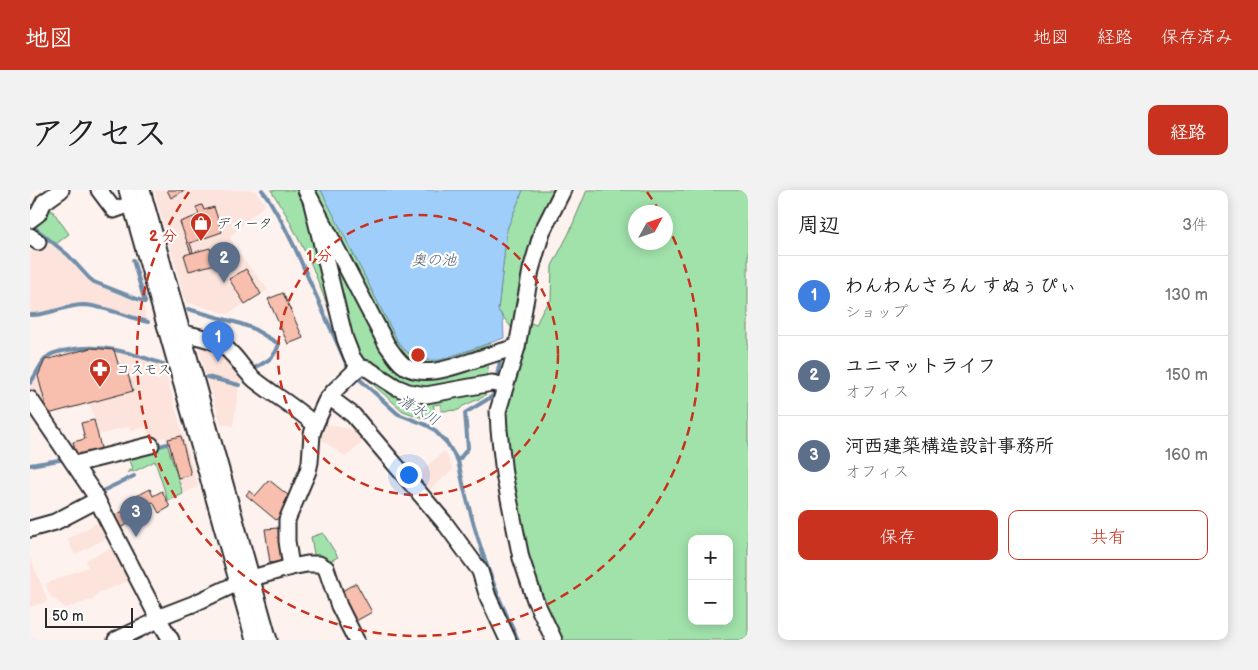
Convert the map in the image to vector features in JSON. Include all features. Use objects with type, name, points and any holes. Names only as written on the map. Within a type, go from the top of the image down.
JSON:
[{"type":"street","points":[[30,220],[38,214],[44,202],[61,190]]},
{"type":"street","points":[[99,190],[114,210],[129,197],[245,580],[269,640]]},
{"type":"street","points":[[142,190],[183,333],[245,580],[254,640]]},
{"type":"street","points":[[554,640],[535,600],[521,558],[504,474],[498,410],[500,385],[517,347],[531,270],[542,232],[563,190]]},
{"type":"street","points":[[308,195],[387,346],[407,367],[420,371],[446,369],[517,347]]},
{"type":"street","points":[[308,195],[355,371]]},
{"type":"street","points":[[183,333],[208,339],[226,348],[252,378],[315,425]]},
{"type":"street","points":[[291,566],[287,541],[287,520],[308,471],[312,434],[329,397],[355,371],[368,369],[396,387],[408,392],[426,395],[500,385]]},
{"type":"street","points":[[329,397],[353,415],[444,522],[480,571],[488,597],[508,640]]},
{"type":"street","points":[[30,399],[75,464],[97,500],[158,620],[171,640]]},
{"type":"street","points":[[75,464],[150,445]]},
{"type":"street","points":[[30,529],[55,522],[97,500]]},
{"type":"street","points":[[116,640],[158,620],[162,616],[245,580],[291,566],[314,564],[326,568],[339,606],[356,640]]},
{"type":"shaded area","name":"ディータ","points":[[154,190],[255,190],[265,204],[230,237],[239,255],[268,290],[228,314],[186,302]]},
{"type":"shaded area","points":[[43,238],[67,257],[87,280],[142,304],[146,321],[96,306],[83,305],[30,315],[30,253]]},
{"type":"shaded area","points":[[197,340],[211,344],[245,375],[239,383],[206,376]]},
{"type":"shaded area","name":"コスモス","points":[[91,347],[111,349],[163,365],[198,487],[183,494],[165,437],[150,441],[146,427],[131,430],[130,426],[99,435],[90,404],[46,415],[30,391],[30,384],[46,359],[56,353]]},
{"type":"shaded area","points":[[207,378],[238,385],[233,426],[221,424]]},
{"type":"shaded area","points":[[320,422],[361,431],[367,438],[346,457],[315,435]]},
{"type":"shaded area","points":[[444,451],[453,470],[425,494],[412,479]]},
{"type":"shaded area","points":[[102,520],[110,536],[75,555],[67,539]]},
{"type":"shaded area","points":[[115,546],[131,580],[98,593],[91,602],[91,600],[66,608],[52,599],[45,584],[88,567],[86,560]]},
{"type":"shaded area","points":[[30,557],[48,601],[30,607]]},
{"type":"green space","points":[[271,190],[321,190],[398,342],[409,354],[418,358],[438,360],[449,358],[490,343],[486,394],[459,410],[441,411],[441,404],[433,405],[435,412],[423,418],[403,411],[360,373],[336,328],[312,266],[287,216]]},
{"type":"green space","points":[[523,190],[553,190],[542,213],[520,279],[518,318],[536,325],[542,311],[551,300],[552,266],[569,233],[587,190],[748,190],[748,640],[560,640],[541,599],[528,557],[509,474],[503,413],[523,343],[498,310],[507,229]]},
{"type":"green space","points":[[52,210],[69,234],[56,244],[33,225]]},
{"type":"green space","points":[[167,444],[183,494],[168,501],[155,461],[127,473],[133,468],[127,454]]},
{"type":"green space","points":[[323,533],[338,557],[326,563],[315,560],[311,537]]},
{"type":"water","name":"奥の池","points":[[321,190],[523,190],[507,229],[498,310],[503,318],[504,338],[440,360],[421,359],[407,352],[398,342]]},
{"type":"building","points":[[167,190],[185,190],[171,198]]},
{"type":"building","points":[[202,205],[204,210],[214,207],[222,232],[190,243],[193,252],[191,253],[180,222],[199,215],[196,207]]},
{"type":"building","points":[[210,248],[215,264],[189,271],[184,255]]},
{"type":"building","points":[[246,269],[261,294],[245,304],[229,279]]},
{"type":"building","points":[[283,293],[303,338],[288,344],[268,299]]},
{"type":"building","points":[[91,348],[114,350],[119,367],[125,365],[133,391],[48,414],[38,376],[45,360]]},
{"type":"building","points":[[94,420],[102,452],[77,458],[73,442],[85,439],[81,423]]},
{"type":"building","points":[[181,436],[191,475],[178,478],[168,439]]},
{"type":"building","points":[[269,480],[294,500],[276,520],[246,495],[249,491],[255,496]]},
{"type":"building","points":[[150,489],[153,496],[162,491],[170,507],[159,513],[153,502],[148,504],[151,512],[120,528],[114,516],[136,504],[133,498]]},
{"type":"building","points":[[278,528],[284,561],[270,563],[265,529]]},
{"type":"building","points":[[356,583],[372,612],[356,621],[340,592]]},
{"type":"waterway","name":"清水川","points":[[262,190],[282,222],[295,248],[349,370]]},
{"type":"waterway","points":[[30,224],[68,255],[94,282],[145,302]]},
{"type":"waterway","points":[[133,260],[145,302]]},
{"type":"waterway","points":[[30,315],[84,305],[148,322]]},
{"type":"waterway","points":[[188,309],[252,328],[279,344],[272,357],[251,370]]},
{"type":"waterway","points":[[30,383],[50,355],[81,348],[116,350],[163,364]]},
{"type":"waterway","points":[[496,381],[501,356]]},
{"type":"waterway","name":"清水川","points":[[356,376],[398,414],[432,428],[447,443],[458,461],[469,506],[490,575],[518,640]]},
{"type":"waterway","points":[[207,377],[239,385]]},
{"type":"waterway","points":[[458,461],[468,448],[465,413],[493,396],[495,388]]},
{"type":"waterway","points":[[156,447],[167,444]]},
{"type":"waterway","points":[[30,465],[65,459]]},
{"type":"waterway","points":[[98,493],[134,476]]},
{"type":"place","name":"ディータ","points":[[201,242]]},
{"type":"place","name":"ユニマットライフ","points":[[224,283]]},
{"type":"place","name":"わんわんさろん すぬぅぴぃ","points":[[218,362]]},
{"type":"place","name":"コスモス","points":[[100,388]]},
{"type":"place","name":"河西建築構造設計事務所","points":[[136,537]]}]
